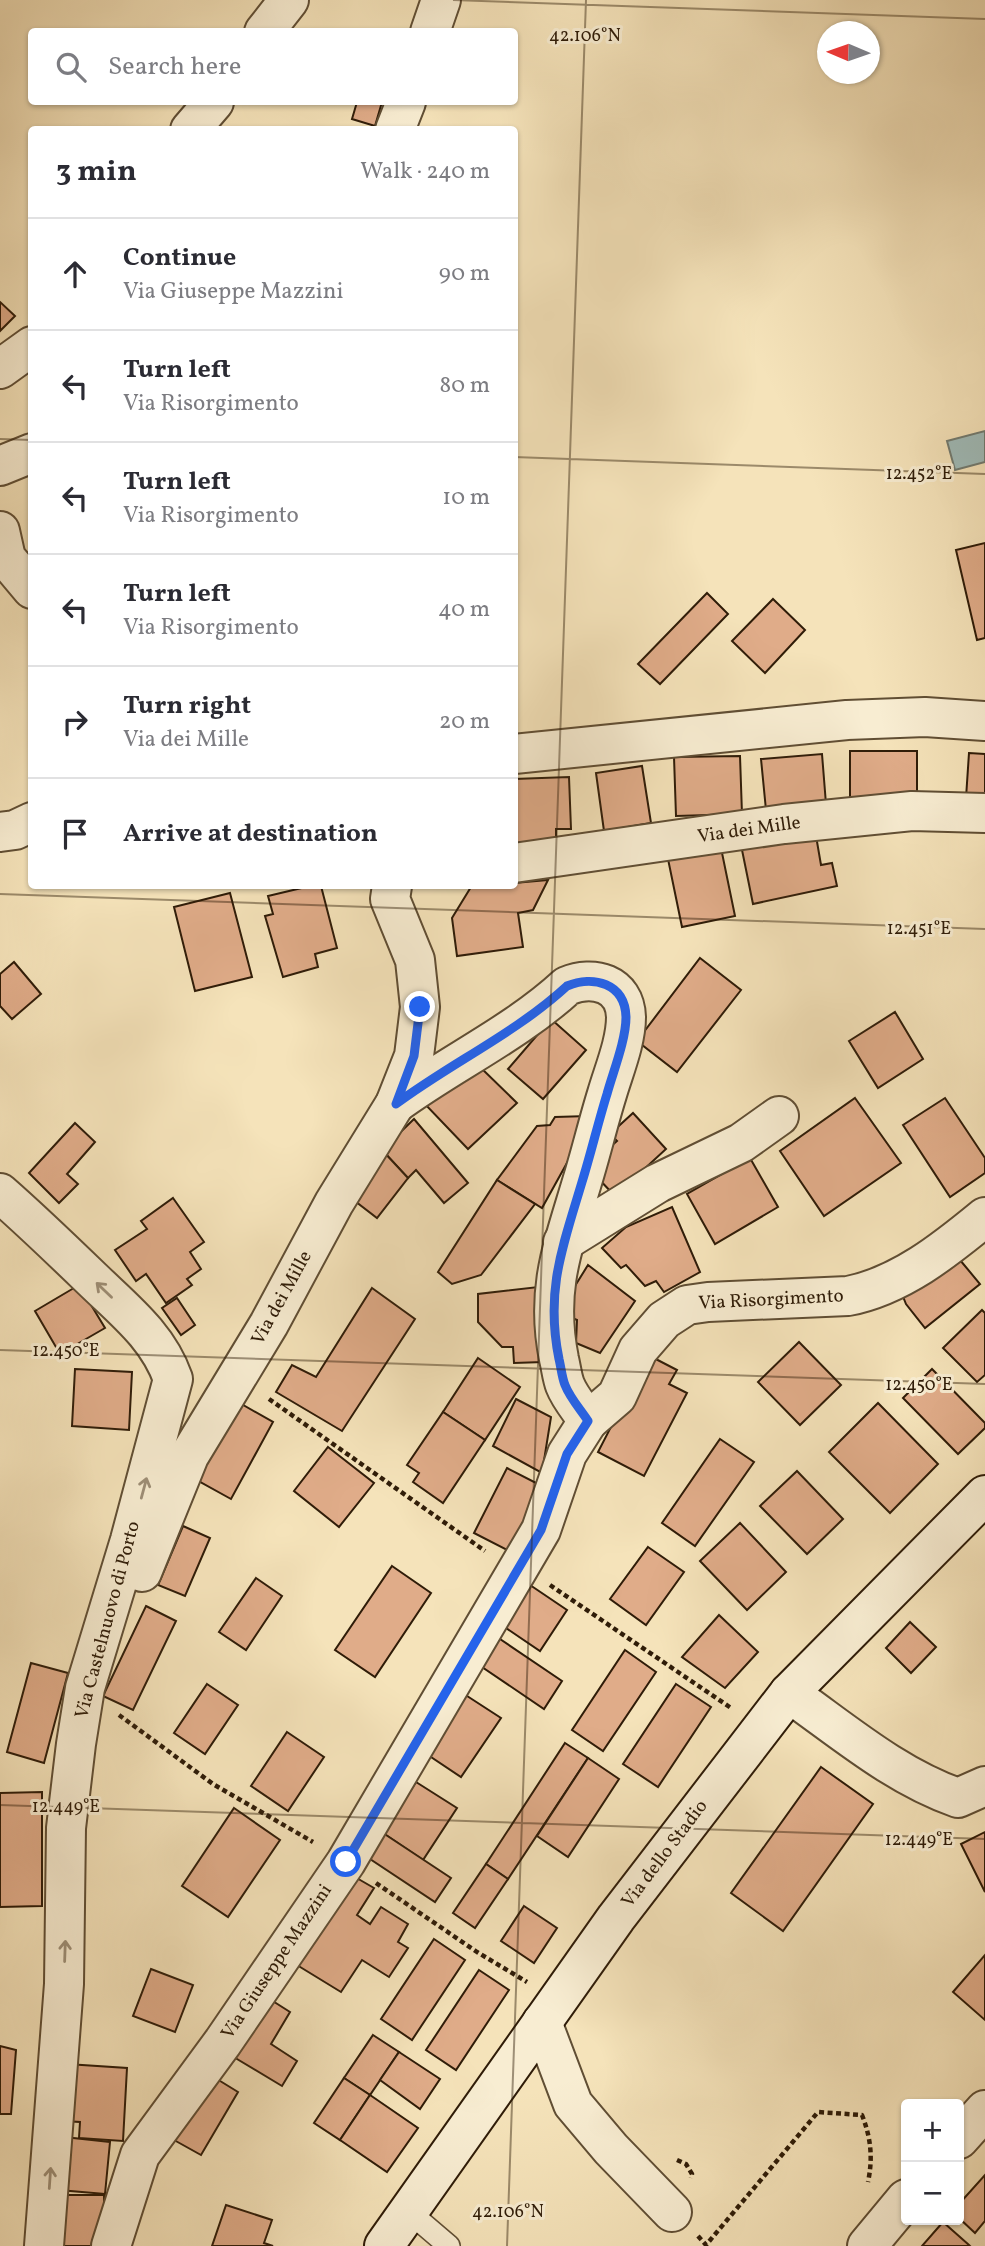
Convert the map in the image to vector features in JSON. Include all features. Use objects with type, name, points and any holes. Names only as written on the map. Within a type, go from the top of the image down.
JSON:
[{"type":"street","points":[[267,28],[289,0]]},
{"type":"street","points":[[431,28],[441,0]]},
{"type":"street","points":[[193,126],[211,105]]},
{"type":"street","points":[[397,126],[405,105]]},
{"type":"street","points":[[0,369],[28,349]]},
{"type":"street","points":[[0,466],[28,455]]},
{"type":"street","points":[[0,531],[6,558],[28,584]]},
{"type":"street","points":[[518,754],[847,720],[926,716],[985,721]]},
{"type":"street","name":"Via dei Mille","points":[[518,862],[784,824],[912,811],[985,813]]},
{"type":"street","points":[[0,832],[15,830],[28,824]]},
{"type":"street","name":"Via dei Mille","points":[[85,1688],[92,1696],[189,1456],[269,1324],[334,1203],[396,1104],[414,1056],[420,1007],[415,960],[390,899],[392,889]]},
{"type":"street","points":[[396,1104],[429,1079],[494,1041],[567,986],[592,980],[605,984],[616,992],[623,1003],[626,1016],[624,1029],[554,1280],[554,1336],[565,1385],[588,1421]]},
{"type":"street","points":[[563,1242],[658,1183],[741,1143],[779,1116]]},
{"type":"street","name":"Via Castelnuovo di Porto","points":[[0,1194],[140,1325],[165,1357],[173,1379],[130,1540],[85,1688],[66,1828],[64,1984],[44,2246]]},
{"type":"street","name":"Via Risorgimento","points":[[588,1421],[617,1396],[638,1350],[664,1320],[687,1305],[848,1296],[871,1292],[943,1252],[985,1217]]},
{"type":"street","name":"Via Giuseppe Mazzini","points":[[111,2246],[140,2155],[178,2106],[346,1862],[541,1530],[567,1454],[588,1421]]},
{"type":"street","name":"Via dello Stadio","points":[[384,2246],[616,1918],[789,1693],[985,1495]]},
{"type":"street","points":[[789,1693],[932,1789],[958,1798],[985,1786]]},
{"type":"street","points":[[542,2022],[573,2104],[677,2206]]},
{"type":"street","points":[[964,2133],[985,2110]]},
{"type":"street","points":[[867,2246],[901,2205]]},
{"type":"lane","points":[[408,2211],[449,2246]]},
{"type":"path","points":[[677,2206],[692,2174],[686,2164],[676,2159],[677,2206],[706,2245],[818,2112],[862,2115],[869,2134],[872,2162],[868,2185]]},
{"type":"water","points":[[985,431],[985,462],[955,470],[947,441]]},
{"type":"building","points":[[356,105],[381,105],[375,126],[352,119]]},
{"type":"building","points":[[0,302],[15,316],[0,331]]},
{"type":"building","points":[[985,543],[985,638],[977,640],[956,550]]},
{"type":"building","points":[[707,593],[728,614],[660,684],[638,664]]},
{"type":"building","points":[[773,599],[805,630],[765,673],[732,641]]},
{"type":"building","points":[[850,751],[917,751],[917,797],[850,798]]},
{"type":"building","points":[[969,753],[985,754],[985,799],[966,798]]},
{"type":"building","points":[[822,754],[826,804],[766,810],[761,759]]},
{"type":"building","points":[[740,756],[742,814],[676,816],[674,757]]},
{"type":"building","points":[[642,766],[651,823],[604,831],[596,773]]},
{"type":"building","points":[[569,777],[571,829],[556,829],[556,842],[518,844],[518,779]]},
{"type":"building","points":[[815,830],[821,865],[832,863],[837,886],[753,904],[741,845]]},
{"type":"building","points":[[721,848],[735,916],[682,927],[668,859]]},
{"type":"building","points":[[548,880],[533,910],[518,913],[523,947],[457,956],[452,918],[470,889],[518,889],[518,883]]},
{"type":"building","points":[[297,889],[322,889],[337,948],[315,954],[318,967],[283,977],[265,916],[273,914],[268,896]]},
{"type":"building","points":[[230,893],[252,977],[195,991],[174,907]]},
{"type":"building","points":[[700,958],[741,990],[677,1072],[637,1041]]},
{"type":"building","points":[[14,962],[41,994],[12,1019],[0,1006],[0,974]]},
{"type":"building","points":[[895,1012],[923,1059],[878,1088],[849,1041]]},
{"type":"building","points":[[551,1019],[586,1050],[543,1099],[508,1069]]},
{"type":"building","points":[[478,1065],[517,1103],[468,1149],[422,1101]]},
{"type":"building","points":[[855,1098],[901,1163],[824,1216],[780,1151]]},
{"type":"building","points":[[945,1098],[985,1158],[985,1173],[950,1197],[903,1125]]},
{"type":"building","points":[[633,1113],[666,1149],[615,1196],[594,1174],[608,1162],[602,1154],[617,1141],[610,1134]]},
{"type":"building","points":[[588,1116],[578,1143],[542,1208],[497,1180],[537,1126],[550,1125],[555,1117]]},
{"type":"building","points":[[414,1119],[468,1183],[444,1203],[416,1170],[408,1178],[382,1150]]},
{"type":"building","points":[[75,1123],[95,1142],[67,1174],[78,1184],[59,1203],[29,1173]]},
{"type":"building","points":[[382,1150],[408,1178],[377,1218],[351,1198]]},
{"type":"building","points":[[750,1158],[778,1207],[715,1244],[687,1194]]},
{"type":"building","points":[[497,1180],[535,1204],[481,1275],[452,1284],[438,1272]]},
{"type":"building","points":[[173,1198],[204,1242],[190,1252],[201,1269],[187,1279],[192,1285],[166,1303],[146,1274],[136,1281],[115,1250],[147,1229],[141,1221]]},
{"type":"building","points":[[672,1207],[700,1272],[664,1292],[656,1281],[645,1286],[626,1265],[621,1268],[602,1248],[626,1227]]},
{"type":"building","points":[[960,1260],[980,1284],[925,1328],[906,1304],[902,1294]]},
{"type":"building","points":[[588,1265],[635,1301],[600,1353],[576,1343],[577,1320],[565,1315],[570,1294]]},
{"type":"building","points":[[79,1285],[105,1328],[60,1354],[35,1311]]},
{"type":"building","points":[[538,1287],[543,1362],[514,1363],[513,1347],[502,1347],[478,1322],[478,1294]]},
{"type":"building","points":[[372,1288],[415,1319],[342,1431],[276,1392],[292,1365],[316,1377]]},
{"type":"building","points":[[177,1298],[195,1325],[181,1335],[162,1308]]},
{"type":"building","points":[[982,1310],[985,1313],[985,1375],[977,1382],[943,1348]]},
{"type":"building","points":[[799,1342],[841,1385],[800,1425],[758,1382]]},
{"type":"building","points":[[648,1355],[677,1370],[669,1384],[687,1393],[644,1476],[598,1452]]},
{"type":"building","points":[[478,1358],[520,1387],[485,1440],[443,1412]]},
{"type":"building","points":[[75,1369],[132,1372],[129,1430],[72,1426]]},
{"type":"building","points":[[932,1369],[985,1423],[985,1428],[958,1454],[903,1398]]},
{"type":"building","points":[[516,1399],[551,1417],[542,1473],[493,1446]]},
{"type":"building","points":[[238,1402],[273,1422],[231,1499],[195,1479]]},
{"type":"building","points":[[878,1403],[938,1464],[890,1513],[829,1452]]},
{"type":"building","points":[[443,1412],[485,1440],[443,1503],[413,1482],[419,1473],[407,1465]]},
{"type":"building","points":[[720,1439],[754,1462],[695,1546],[662,1523]]},
{"type":"building","points":[[328,1447],[374,1483],[339,1527],[294,1491]]},
{"type":"building","points":[[507,1468],[542,1486],[509,1551],[474,1533]]},
{"type":"building","points":[[797,1471],[843,1519],[807,1554],[760,1506]]},
{"type":"building","points":[[740,1523],[786,1572],[747,1610],[700,1561]]},
{"type":"building","points":[[183,1526],[210,1538],[185,1596],[158,1585]]},
{"type":"building","points":[[648,1547],[684,1572],[646,1625],[610,1599]]},
{"type":"building","points":[[392,1566],[431,1593],[375,1677],[335,1650]]},
{"type":"building","points":[[256,1578],[282,1596],[246,1650],[219,1632]]},
{"type":"building","points":[[530,1585],[567,1610],[540,1651],[503,1626]]},
{"type":"building","points":[[146,1606],[176,1621],[133,1710],[103,1696]]},
{"type":"building","points":[[719,1615],[758,1652],[725,1688],[682,1657]]},
{"type":"building","points":[[910,1622],[936,1647],[911,1673],[886,1648]]},
{"type":"building","points":[[497,1637],[562,1681],[544,1709],[479,1665]]},
{"type":"building","points":[[625,1650],[656,1672],[603,1751],[572,1730]]},
{"type":"building","points":[[31,1663],[68,1673],[44,1763],[7,1752]]},
{"type":"building","points":[[207,1684],[238,1705],[205,1754],[174,1733]]},
{"type":"building","points":[[676,1684],[711,1707],[658,1787],[623,1764]]},
{"type":"building","points":[[464,1694],[501,1718],[461,1777],[425,1753]]},
{"type":"building","points":[[287,1732],[324,1757],[288,1811],[251,1786]]},
{"type":"building","points":[[565,1743],[588,1758],[508,1879],[486,1864]]},
{"type":"building","points":[[588,1758],[619,1779],[568,1857],[537,1836]]},
{"type":"building","points":[[821,1767],[873,1804],[783,1931],[731,1893]]},
{"type":"building","points":[[416,1782],[457,1808],[423,1860],[383,1833]]},
{"type":"building","points":[[42,1792],[42,1906],[0,1907],[0,1793]]},
{"type":"building","points":[[234,1808],[280,1840],[228,1917],[182,1886]]},
{"type":"building","points":[[985,1832],[985,1892],[961,1844]]},
{"type":"building","points":[[383,1833],[451,1878],[435,1902],[367,1857]]},
{"type":"building","points":[[486,1864],[508,1879],[475,1928],[453,1913]]},
{"type":"building","points":[[348,1873],[374,1888],[357,1915],[370,1924],[381,1907],[408,1924],[398,1942],[408,1948],[389,1977],[362,1960],[341,1992],[292,1962]]},
{"type":"building","points":[[524,1906],[557,1928],[534,1963],[501,1941]]},
{"type":"building","points":[[434,1939],[465,1960],[412,2040],[381,2019]]},
{"type":"building","points":[[985,1955],[985,2020],[953,1992]]},
{"type":"building","points":[[151,1969],[193,1985],[175,2032],[133,2016]]},
{"type":"building","points":[[479,1970],[509,1990],[456,2070],[426,2050]]},
{"type":"building","points":[[268,1998],[290,2012],[271,2044],[297,2061],[282,2086],[232,2056]]},
{"type":"building","points":[[373,2035],[399,2052],[370,2095],[344,2078]]},
{"type":"building","points":[[0,2046],[16,2050],[11,2114],[0,2114]]},
{"type":"building","points":[[399,2052],[440,2079],[420,2109],[380,2080]]},
{"type":"building","points":[[67,2064],[127,2068],[123,2141],[79,2138],[80,2122],[63,2121]]},
{"type":"building","points":[[212,2076],[238,2092],[201,2155],[174,2140]]},
{"type":"building","points":[[344,2078],[370,2095],[340,2140],[314,2123]]},
{"type":"building","points":[[370,2095],[418,2128],[387,2172],[340,2140]]},
{"type":"building","points":[[64,2137],[110,2142],[105,2194],[59,2190]]},
{"type":"building","points":[[985,2175],[985,2221],[975,2233],[964,2223],[964,2198]]},
{"type":"building","points":[[58,2195],[104,2195],[105,2246],[58,2246]]},
{"type":"building","points":[[226,2205],[272,2220],[264,2243],[273,2246],[212,2246]]},
{"type":"building","points":[[940,2225],[946,2225],[970,2246],[922,2246]]},
{"type":"route","points":[[346,1862],[541,1530],[567,1454],[588,1421],[565,1385],[554,1336],[554,1280],[618,1056],[626,1016],[623,1003],[616,992],[605,984],[592,980],[579,981],[567,986],[494,1041],[429,1079],[396,1104],[414,1056],[420,1007]]}]
